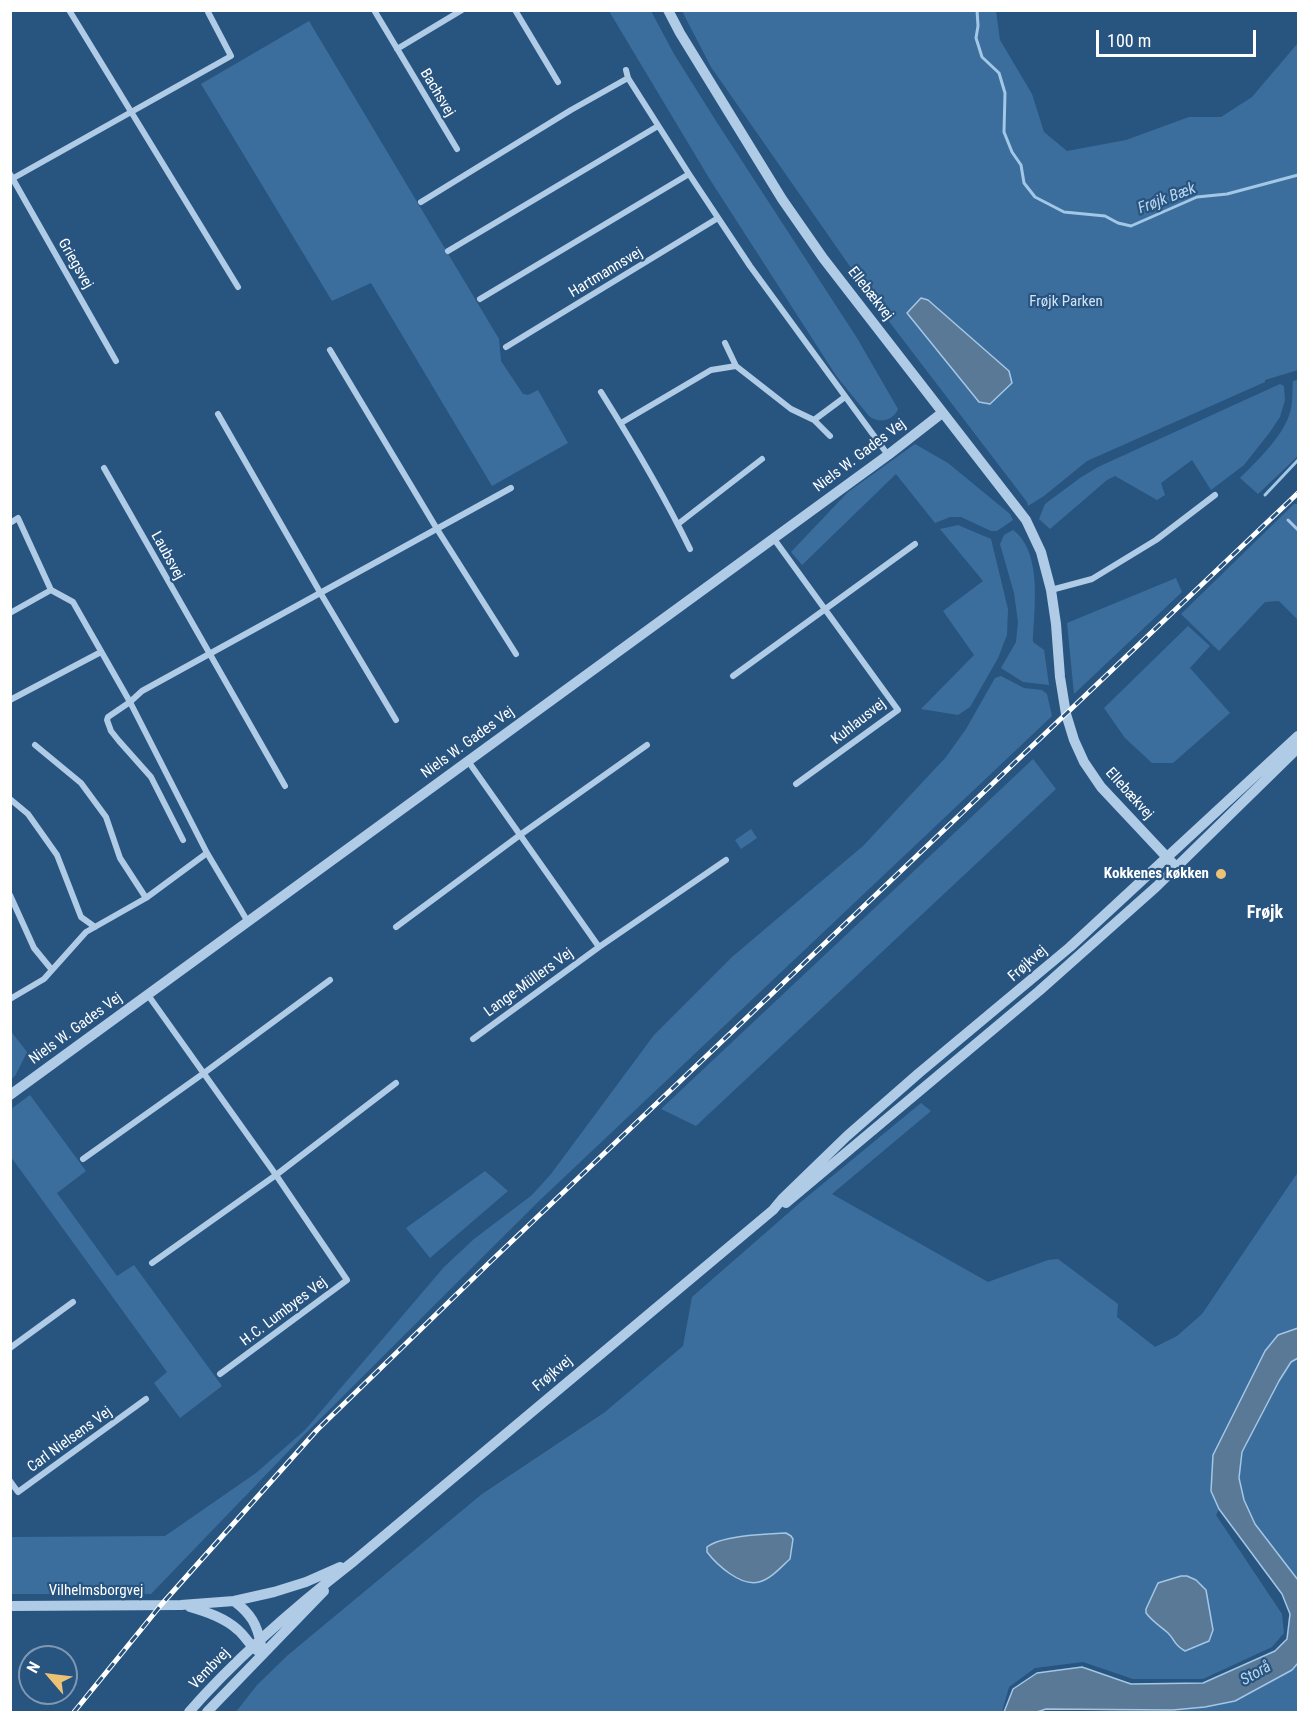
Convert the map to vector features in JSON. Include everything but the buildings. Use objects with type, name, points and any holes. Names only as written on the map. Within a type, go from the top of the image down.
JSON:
[{"type":"street","points":[[69,10],[238,287]]},
{"type":"street","name":"Bachsvej","points":[[374,10],[457,149]]},
{"type":"street","points":[[397,49],[462,10]]},
{"type":"street","points":[[515,10],[558,82]]},
{"type":"street","name":"Ellebækvej","points":[[668,10],[782,200],[823,258],[1026,520],[1041,552],[1051,590],[1060,677],[1066,714],[1074,740],[1084,762],[1101,788],[1177,868]]},
{"type":"street","name":"Griegsvej","points":[[116,361],[11,177],[231,56],[208,12]]},
{"type":"street","points":[[626,70],[628,78],[658,126],[750,266],[888,455]]},
{"type":"street","points":[[421,202],[571,110],[628,78]]},
{"type":"street","points":[[448,251],[658,126]]},
{"type":"street","points":[[480,299],[689,174]]},
{"type":"street","name":"Hartmannsvej","points":[[506,347],[718,218]]},
{"type":"street","points":[[725,343],[736,366],[791,409],[814,420],[830,436]]},
{"type":"street","points":[[330,350],[437,530],[516,654]]},
{"type":"street","points":[[621,423],[711,370],[736,366]]},
{"type":"street","points":[[601,392],[621,423],[690,549]]},
{"type":"street","points":[[814,420],[845,397]]},
{"type":"street","name":"Niels W. Gades Vej","points":[[10,1095],[774,539],[942,413]]},
{"type":"street","points":[[218,414],[396,720]]},
{"type":"street","points":[[678,524],[762,459]]},
{"type":"street","name":"Laubsvej","points":[[104,468],[285,786]]},
{"type":"street","points":[[183,840],[151,777],[111,731],[106,720],[108,717],[142,691],[511,488]]},
{"type":"street","points":[[1051,590],[1092,579],[1156,540],[1215,495]]},
{"type":"street","points":[[10,523],[18,519],[51,590],[73,602],[130,702],[207,853],[248,922]]},
{"type":"street","name":"Kuhlausvej","points":[[774,539],[898,710],[796,784]]},
{"type":"street","points":[[733,676],[915,544]]},
{"type":"street","points":[[10,613],[51,590]]},
{"type":"street","points":[[10,700],[101,652]]},
{"type":"street","name":"Frøjkvej","points":[[773,1210],[783,1197],[847,1136],[1070,947],[1299,736]]},
{"type":"street","points":[[35,745],[81,783],[106,817],[120,858],[146,898]]},
{"type":"street","points":[[396,927],[647,745]]},
{"type":"street","name":"Frøjkvej","points":[[256,1644],[313,1593],[1039,991],[1177,868],[1299,748]]},
{"type":"street","points":[[468,761],[599,947]]},
{"type":"street","points":[[10,799],[28,814],[57,855],[81,917],[95,927]]},
{"type":"street","points":[[10,999],[44,980],[86,932],[146,898],[207,853]]},
{"type":"street","name":"Lange-Müllers Vej","points":[[473,1039],[599,947],[726,860]]},
{"type":"street","points":[[10,895],[34,948],[52,970]]},
{"type":"street","points":[[83,1158],[330,980]]},
{"type":"street","name":"H.C. Lumbyes Vej","points":[[147,995],[276,1175],[347,1280],[220,1374]]},
{"type":"street","points":[[152,1263],[276,1175],[396,1083]]},
{"type":"street","points":[[10,1348],[73,1302]]},
{"type":"street","name":"Carl Nielsens Vej","points":[[10,1482],[18,1492],[146,1400]]},
{"type":"street","name":"Frøjkvej","points":[[263,1654],[354,1560]]},
{"type":"street","name":"Vilhelmsborgvej","points":[[10,1606],[181,1605],[234,1601],[306,1582],[354,1560]]},
{"type":"street","points":[[234,1601],[255,1622],[256,1644]]},
{"type":"street","name":"Vilhelmsborgvej","points":[[181,1605],[206,1612],[232,1625],[256,1644],[263,1654]]},
{"type":"street","name":"Vembvej","points":[[189,1713],[256,1644]]},
{"type":"street","name":"Vembvej","points":[[207,1713],[263,1654]]},
{"type":"green space","points":[[609,11],[651,11],[674,54],[716,121],[857,338],[898,409],[889,419],[877,420],[869,416],[837,377],[709,178]]},
{"type":"green space","name":"Frøjk Parken","points":[[682,11],[996,11],[1000,40],[1032,94],[1044,132],[1067,151],[1126,140],[1189,117],[1221,117],[1252,97],[1298,43],[1298,370],[1265,380],[1265,382],[1087,461],[1028,506],[881,311],[711,67]]},
{"type":"green space","points":[[309,21],[499,339],[501,361],[523,394],[528,395],[538,390],[568,443],[492,486],[371,283],[332,301],[201,84]]},
{"type":"green space","points":[[1298,380],[1298,456],[1258,494],[1240,478],[1277,438],[1283,428],[1291,409],[1293,381]]},
{"type":"green space","points":[[1280,384],[1284,386],[1285,400],[1280,417],[1244,465],[1211,490],[1192,460],[1161,483],[1165,495],[1157,500],[1115,476],[1107,480],[1050,529],[1039,519],[1045,504],[1098,467]]},
{"type":"green space","points":[[915,444],[948,463],[1010,514],[1013,520],[997,531],[991,531],[961,517],[950,517],[935,523],[896,474],[802,565],[791,552],[848,492]]},
{"type":"green space","points":[[1294,504],[1298,504],[1298,620],[1279,601],[1265,602],[1219,651],[1181,614]]},
{"type":"green space","points":[[958,525],[991,539],[1008,609],[1007,635],[998,658],[970,707],[958,715],[921,709],[974,655],[943,611],[983,581],[940,529]]},
{"type":"green space","points":[[1013,530],[1023,540],[1033,566],[1035,598],[1033,642],[1044,650],[1049,685],[1023,682],[1001,668],[1016,642],[1018,622],[1014,593],[1000,544],[1004,535]]},
{"type":"green space","points":[[1176,578],[1182,592],[1074,694],[1067,623]]},
{"type":"green space","points":[[1188,626],[1210,646],[1190,668],[1230,713],[1173,763],[1152,763],[1125,738],[1104,708]]},
{"type":"green space","points":[[1001,676],[1024,688],[1042,690],[1047,694],[1052,716],[539,1201],[307,1432],[151,1594],[11,1594],[11,1537],[165,1536],[256,1473],[305,1430],[444,1267],[474,1239],[532,1195],[551,1174],[654,1035],[732,957],[863,846],[946,757],[966,729],[995,678]]},
{"type":"green space","points":[[1033,759],[1056,789],[696,1126],[661,1109]]},
{"type":"green space","points":[[751,829],[757,838],[741,849],[735,840]]},
{"type":"green space","points":[[10,1030],[27,1052],[15,1076],[11,1079]]},
{"type":"green space","points":[[30,1095],[86,1171],[57,1193],[117,1276],[134,1265],[222,1386],[180,1418],[154,1383],[167,1372],[11,1157],[11,1109]]},
{"type":"green space","points":[[921,1103],[931,1111],[832,1194],[988,1282],[1048,1260],[1058,1259],[1118,1304],[1117,1317],[1155,1347],[1177,1336],[1202,1314],[1298,1172],[1298,1328],[1278,1335],[1226,1428],[1213,1455],[1211,1491],[1219,1509],[1216,1515],[1282,1614],[1284,1633],[1272,1647],[1203,1679],[1133,1679],[1083,1662],[1035,1668],[1009,1687],[1002,1712],[236,1712],[257,1685],[288,1655],[482,1494],[605,1412],[683,1346],[692,1297],[802,1201]]},
{"type":"green space","points":[[485,1171],[508,1191],[430,1258],[406,1228]]},
{"type":"green space","points":[[1298,1358],[1298,1580],[1255,1524],[1244,1500],[1239,1478],[1242,1452],[1279,1381],[1291,1362]]},
{"type":"green space","points":[[1298,1663],[1298,1712],[1071,1712],[1173,1710],[1235,1701],[1292,1670]]},
{"type":"water","points":[[921,298],[928,300],[1009,371],[1012,383],[990,404],[979,402],[907,313]]},
{"type":"water","name":"Storå","points":[[1298,1328],[1298,1358],[1291,1362],[1279,1381],[1242,1452],[1239,1478],[1244,1500],[1255,1524],[1298,1580],[1298,1663],[1292,1670],[1235,1701],[1205,1707],[1173,1710],[1046,1709],[1037,1712],[1004,1712],[1013,1689],[1037,1673],[1082,1667],[1131,1684],[1203,1683],[1275,1651],[1287,1639],[1290,1614],[1282,1594],[1219,1509],[1211,1491],[1213,1455],[1265,1351],[1278,1335]]},
{"type":"water","points":[[786,1533],[793,1539],[790,1559],[772,1576],[759,1582],[752,1583],[730,1574],[707,1552],[707,1547],[723,1540]]},
{"type":"water","points":[[1181,1576],[1196,1580],[1206,1590],[1213,1630],[1209,1641],[1185,1651],[1146,1613],[1158,1583]]},
{"type":"waterway","name":"Frøjk Bæk","points":[[977,10],[976,38],[982,57],[999,73],[1005,93],[1004,132],[1012,152],[1021,165],[1024,183],[1035,197],[1064,212],[1105,216],[1118,223],[1131,226],[1197,197],[1227,194],[1298,175]]},
{"type":"waterway","name":"Frøjk Bæk","points":[[1265,495],[1298,460]]},
{"type":"waterway","name":"Frøjk Bæk","points":[[1288,520],[1298,530]]},
{"type":"railway","points":[[74,1712],[161,1605],[317,1430],[489,1263],[1298,493]]},
{"type":"place","name":"Kokkenes køkken","points":[[1221,874]]},
{"type":"district","name":"Frøjk","points":[[1265,913]]}]
